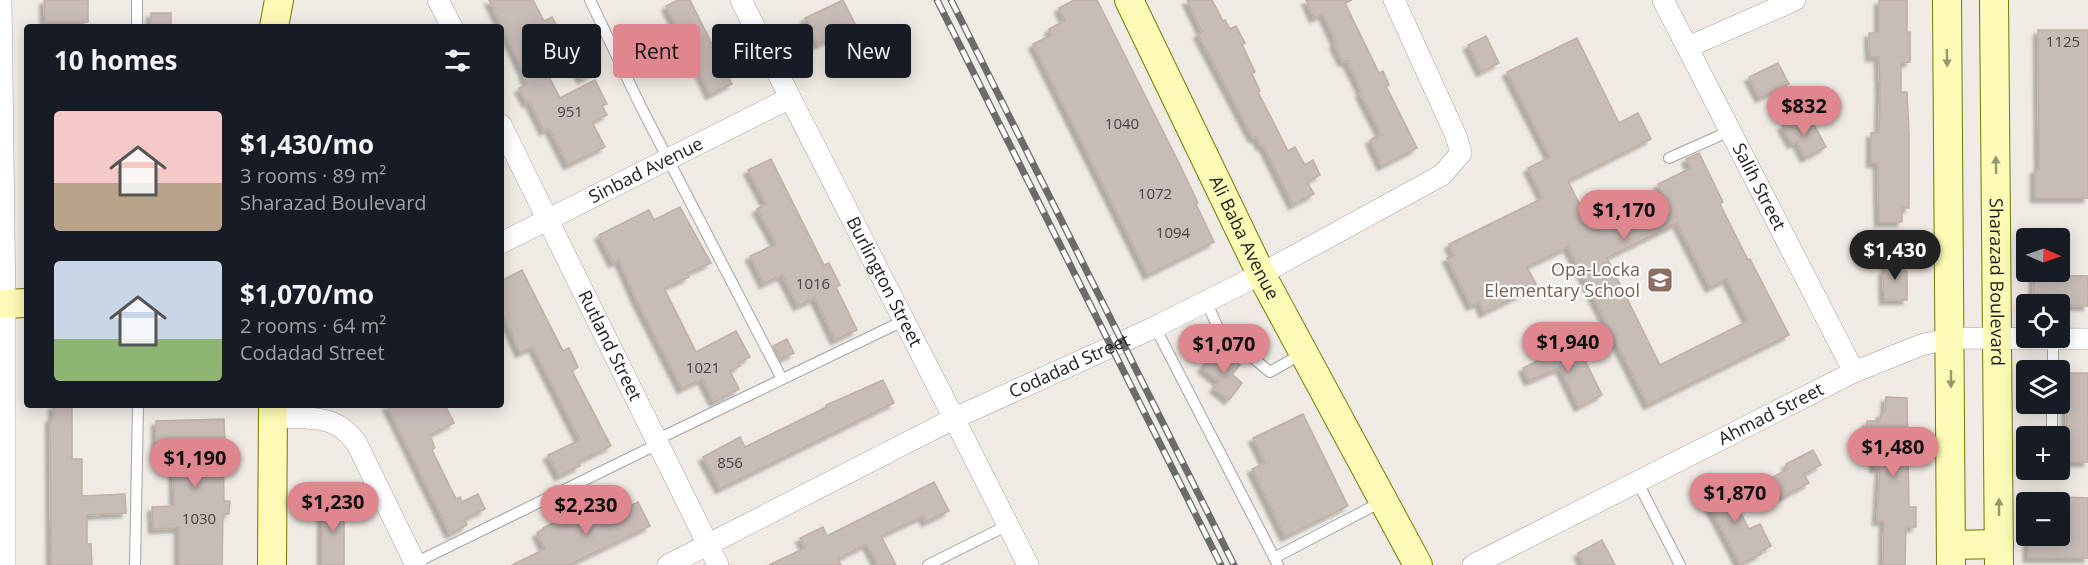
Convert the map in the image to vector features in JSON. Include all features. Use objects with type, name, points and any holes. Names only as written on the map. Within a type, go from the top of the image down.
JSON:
[{"type":"street","points":[[1,0],[11,304],[5,565]]},
{"type":"street","points":[[275,24],[279,0]]},
{"type":"street","points":[[438,0],[450,24]]},
{"type":"street","name":"Burlington Street","points":[[741,0],[1028,565]]},
{"type":"street","name":"Ali Baba Avenue","points":[[1129,0],[1261,274],[1418,565]]},
{"type":"street","name":"Codadad Street","points":[[668,565],[955,418],[1206,302],[1442,175],[1461,153],[1456,136],[1394,0]]},
{"type":"street","name":"Salih Street","points":[[1663,0],[1854,372]]},
{"type":"street","points":[[1688,47],[1795,0]]},
{"type":"street","points":[[1947,0],[1951,555],[1999,555]]},
{"type":"street","name":"Sharazad Boulevard","points":[[1994,0],[1999,555]]},
{"type":"street","name":"Sinbad Avenue","points":[[504,242],[790,98]]},
{"type":"street","name":"Rutland Street","points":[[504,131],[718,565]]},
{"type":"street","name":"Ahmad Street","points":[[1473,565],[1854,372],[1921,345],[1951,338],[2016,338]]},
{"type":"street","name":"Ahmad Street","points":[[2070,339],[2088,339]]},
{"type":"street","points":[[272,565],[273,411],[327,420],[347,431],[357,444],[416,564]]},
{"type":"lane","points":[[137,0],[137,24]]},
{"type":"lane","points":[[590,0],[641,107],[782,379]]},
{"type":"lane","points":[[1669,158],[1730,130]]},
{"type":"lane","points":[[1206,302],[1219,330],[1270,372],[1304,353]]},
{"type":"lane","points":[[416,564],[782,379],[903,321]]},
{"type":"lane","points":[[1155,327],[1276,561],[1384,501]]},
{"type":"lane","points":[[135,565],[138,408]]},
{"type":"lane","points":[[1637,481],[1680,565]]},
{"type":"lane","points":[[928,565],[1008,525]]},
{"type":"building","points":[[44,0],[88,0],[88,22],[45,22]]},
{"type":"building","points":[[489,0],[533,0],[544,21],[552,17],[556,24],[522,24],[522,69],[504,31],[504,24],[501,24]]},
{"type":"building","points":[[678,0],[690,0],[712,44],[712,78],[729,78],[732,84],[710,95],[700,74],[700,24],[675,24],[666,6]]},
{"type":"building","points":[[843,0],[855,24],[825,24],[825,42],[818,45],[813,35],[813,24],[808,24],[805,18]]},
{"type":"building","points":[[1074,0],[1097,0],[1180,165],[1214,242],[1148,275],[1033,44],[1051,35],[1049,29],[1065,21],[1059,8]]},
{"type":"building","points":[[1187,0],[1212,0],[1230,29],[1236,26],[1245,43],[1242,44],[1255,72],[1252,74],[1260,91],[1258,92],[1288,151],[1295,147],[1305,165],[1313,160],[1320,175],[1307,182],[1314,194],[1293,205],[1263,145],[1261,146],[1256,137],[1253,138],[1198,34],[1202,32]]},
{"type":"building","points":[[1306,0],[1352,0],[1345,3],[1379,73],[1383,71],[1389,85],[1386,86],[1417,148],[1382,166],[1370,140],[1381,134],[1360,93],[1362,92],[1347,61],[1343,62],[1335,46],[1336,42],[1323,14],[1314,18]]},
{"type":"building","points":[[1879,0],[1907,0],[1910,62],[1901,63],[1901,92],[1907,92],[1909,208],[1902,208],[1902,222],[1879,222],[1878,163],[1871,163],[1871,133],[1879,133],[1880,92],[1879,57],[1870,57],[1869,33],[1879,33]]},
{"type":"building","points":[[151,13],[171,13],[171,24],[151,24]]},
{"type":"building","points":[[2038,30],[2088,30],[2088,198],[2035,198],[2035,169],[2039,169]]},
{"type":"building","points":[[1486,36],[1499,63],[1481,72],[1468,45]]},
{"type":"building","points":[[1577,38],[1619,123],[1638,113],[1651,139],[1568,181],[1593,231],[1664,196],[1658,184],[1691,168],[1686,159],[1699,153],[1723,202],[1720,204],[1789,335],[1648,405],[1568,247],[1527,267],[1537,286],[1484,313],[1479,302],[1471,306],[1447,258],[1454,255],[1449,244],[1543,198],[1528,168],[1550,157],[1507,72]],"holes":[[[1677,223],[1710,288],[1727,279],[1748,321],[1660,365],[1607,258]]]},
{"type":"building","points":[[1778,63],[1789,84],[1760,98],[1749,77]]},
{"type":"building","points":[[525,78],[550,78],[560,98],[595,80],[607,104],[602,106],[607,115],[592,122],[605,147],[568,165],[549,128],[544,131],[529,101],[527,103],[519,88],[528,84]]},
{"type":"building","points":[[1798,117],[1803,126],[1812,121],[1826,147],[1805,158],[1797,142],[1792,144],[1782,126]]},
{"type":"building","points":[[771,159],[824,265],[829,263],[840,285],[836,287],[857,330],[835,340],[815,298],[798,306],[782,275],[764,284],[750,256],[776,244],[757,209],[766,204],[748,170]]},
{"type":"building","points":[[680,207],[711,263],[688,273],[689,277],[664,288],[696,352],[736,331],[750,357],[738,363],[740,366],[730,371],[739,389],[714,402],[702,379],[682,389],[636,299],[619,260],[613,263],[599,235],[649,210],[654,220]]},
{"type":"building","points":[[1886,261],[1904,261],[1904,271],[1907,271],[1907,300],[1884,300],[1883,271],[1886,271]]},
{"type":"building","points":[[522,270],[563,351],[569,348],[578,367],[572,371],[611,446],[578,462],[580,466],[559,476],[548,455],[580,440],[533,347],[520,353],[504,317],[504,279]]},
{"type":"building","points":[[2070,276],[2088,276],[2088,306],[2070,305],[2070,294],[2033,294],[2034,282],[2070,282]]},
{"type":"building","points":[[787,339],[794,353],[780,359],[773,346]]},
{"type":"building","points":[[1576,342],[1602,395],[1579,407],[1560,368],[1529,381],[1523,368]]},
{"type":"building","points":[[1212,356],[1220,362],[1229,356],[1240,365],[1232,374],[1242,383],[1229,400],[1214,388],[1219,382],[1202,368]]},
{"type":"building","points":[[2070,373],[2088,373],[2088,462],[2070,462],[2070,426],[2066,426],[2067,414],[2070,414]]},
{"type":"building","points":[[883,380],[894,403],[720,489],[703,457],[740,437],[745,447],[827,407],[826,405]]},
{"type":"building","points":[[1886,397],[1907,398],[1909,507],[1916,507],[1916,527],[1906,527],[1905,565],[1883,565],[1884,521],[1877,521],[1880,468],[1874,468],[1875,436],[1866,436],[1867,421],[1880,421],[1881,413],[1885,413]]},
{"type":"building","points":[[53,408],[72,408],[72,459],[82,459],[82,496],[125,494],[126,513],[87,515],[87,544],[91,544],[92,565],[51,565],[50,418],[53,418]]},
{"type":"building","points":[[388,408],[446,408],[454,423],[430,435],[435,448],[432,450],[456,499],[460,497],[462,502],[478,494],[485,509],[464,519],[467,525],[450,534]]},
{"type":"building","points":[[1303,414],[1348,506],[1285,537],[1252,469],[1265,463],[1253,438]]},
{"type":"building","points":[[224,419],[224,501],[230,501],[229,514],[223,514],[222,565],[179,565],[179,528],[153,529],[152,507],[174,506],[173,444],[156,445],[156,421]]},
{"type":"building","points":[[1813,450],[1821,465],[1804,474],[1809,483],[1783,497],[1773,477],[1788,469],[1786,464]]},
{"type":"building","points":[[1718,481],[1721,488],[1726,485],[1749,529],[1760,524],[1771,546],[1760,552],[1761,554],[1740,564],[1701,489]]},
{"type":"building","points":[[934,482],[949,511],[926,522],[923,516],[881,536],[896,565],[878,565],[867,544],[838,559],[841,565],[769,565],[805,548],[800,538],[823,527],[827,536]]},
{"type":"building","points":[[2070,497],[2088,498],[2088,558],[2028,558],[2028,546],[2070,546]]},
{"type":"building","points":[[322,501],[344,501],[344,565],[322,565]]},
{"type":"building","points":[[638,502],[650,526],[569,565],[512,565],[545,549],[537,533],[561,519],[564,526],[599,509],[603,519]]},
{"type":"building","points":[[1602,540],[1615,565],[1584,565],[1578,553]]},
{"type":"railway","points":[[937,0],[1221,565]]},
{"type":"railway","points":[[951,0],[1234,565]]},
{"type":"place","name":"Opa-Locka Elementary School","points":[[1660,280]]}]
